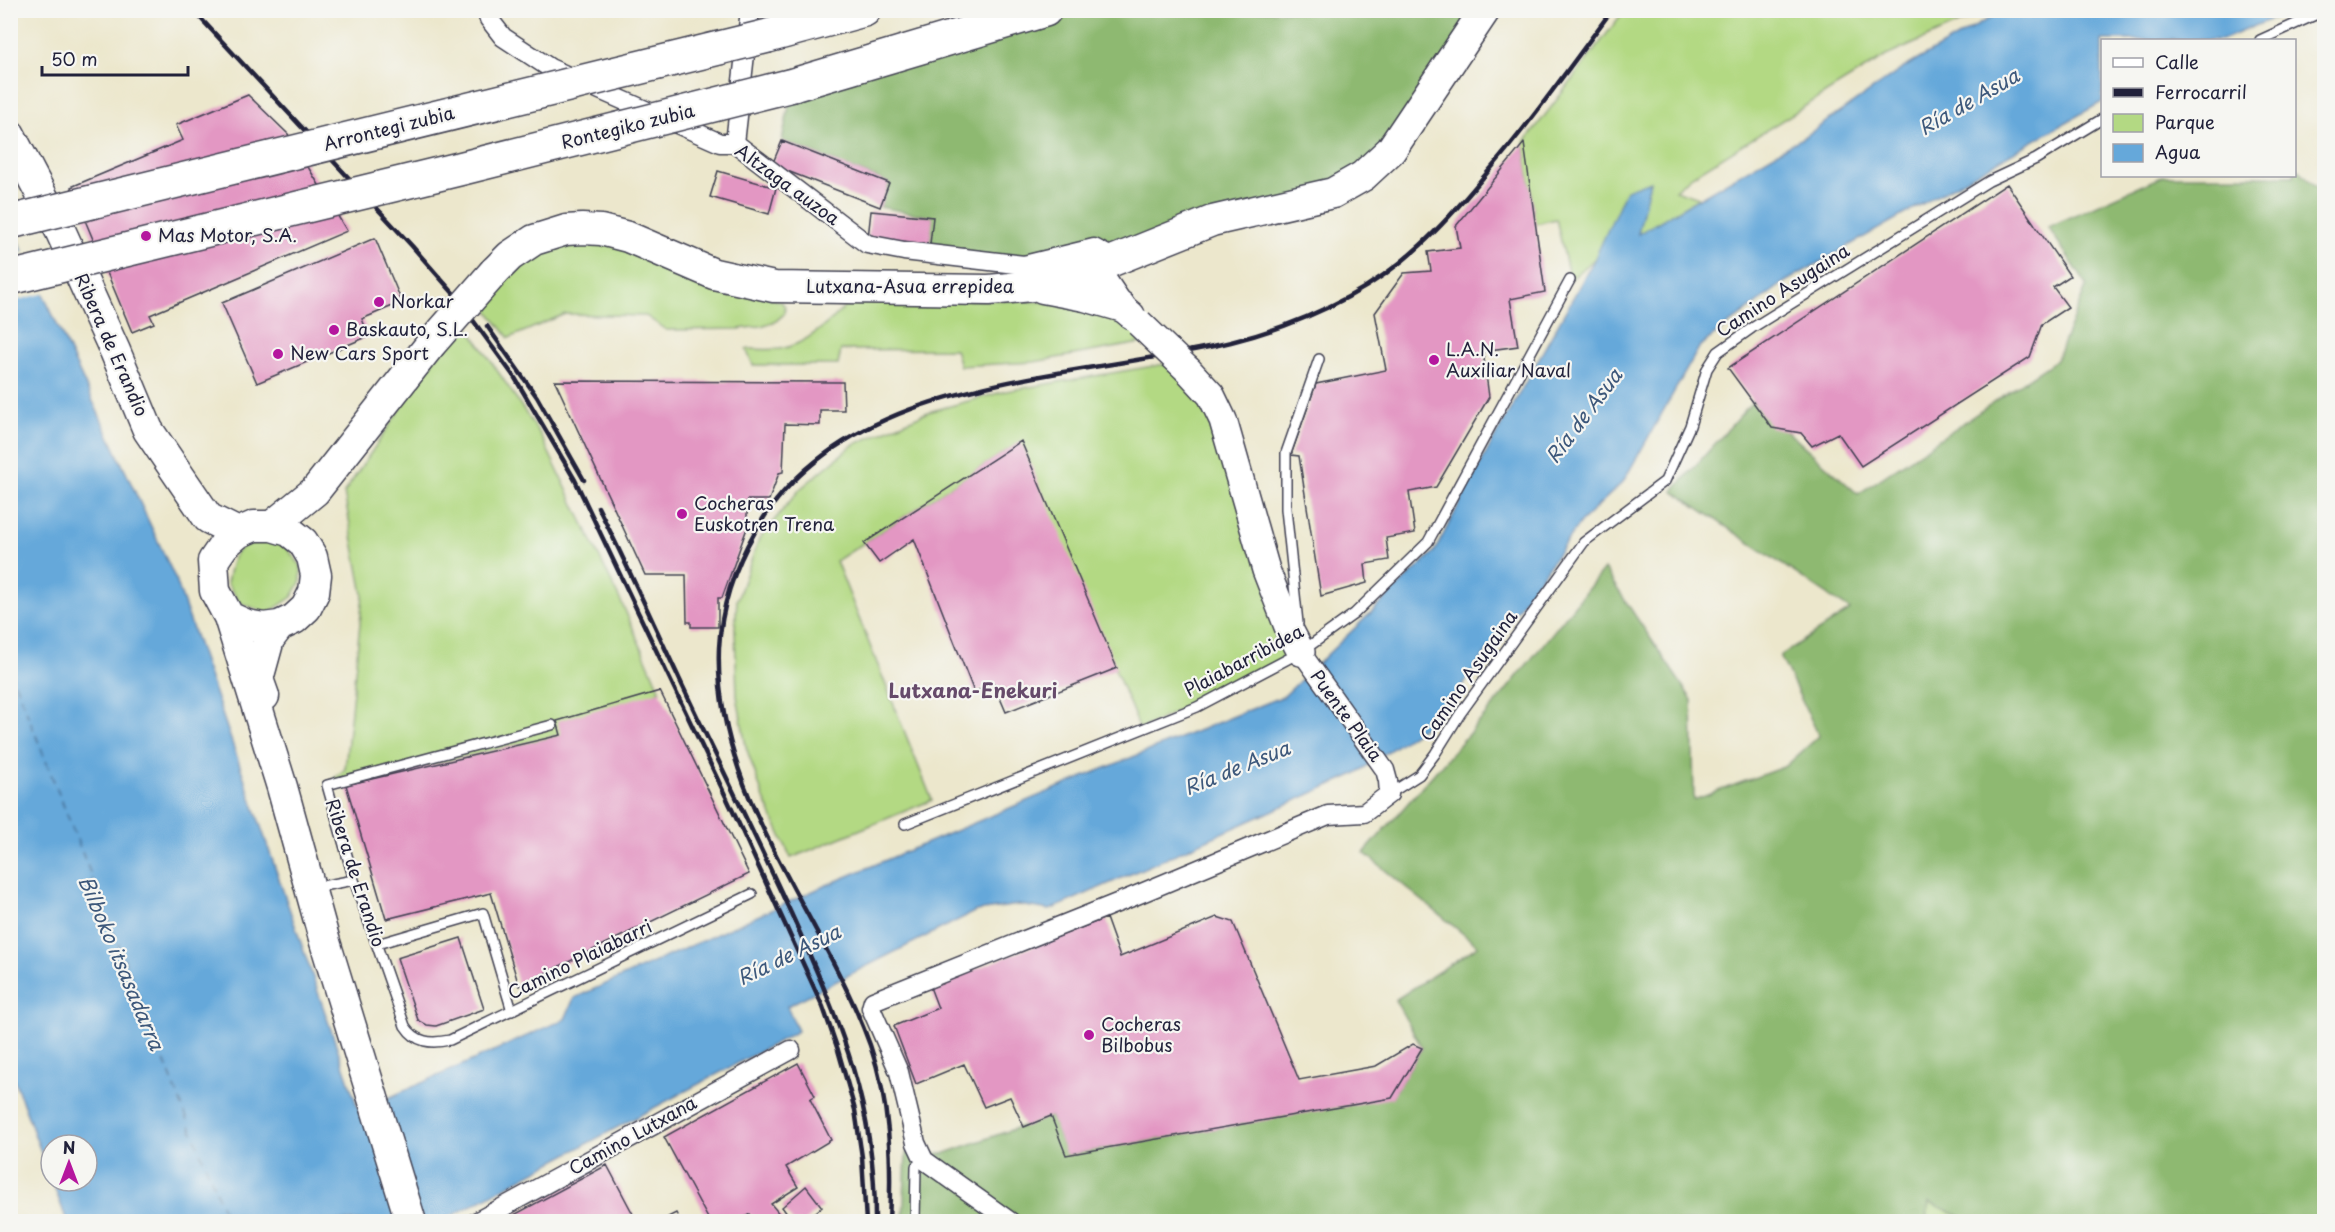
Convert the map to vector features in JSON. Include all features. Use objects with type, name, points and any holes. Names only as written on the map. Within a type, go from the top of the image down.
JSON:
[{"type":"highway","name":"Arrontegi zubia","points":[[10,222],[759,23],[864,10]]},
{"type":"highway","points":[[913,50],[1019,10]]},
{"type":"highway","points":[[913,50],[1045,10]]},
{"type":"highway","name":"Rontegiko zubia","points":[[10,278],[793,85],[913,50]]},
{"type":"main road","name":"Lutxana-Asua errepidea","points":[[315,491],[430,345],[494,272],[510,256],[534,240],[566,230],[600,230],[628,237],[714,274],[774,287],[989,290],[1032,286],[1075,276],[1212,221],[1333,193],[1363,176],[1391,150],[1485,10]]},
{"type":"main road","name":"Ribera de Erandio","points":[[10,135],[60,230],[148,430],[208,518],[238,533]]},
{"type":"main road","name":"Ribera de Erandio","points":[[10,173],[48,246],[123,423],[213,561]]},
{"type":"main road","points":[[1032,286],[1085,296],[1130,315]]},
{"type":"main road","points":[[272,526],[315,491]]},
{"type":"main road","points":[[303,542],[315,491]]},
{"type":"main road","points":[[254,526],[272,526],[289,531],[303,542],[312,557],[316,574],[314,592],[306,608],[294,619],[279,626],[263,628],[247,625],[229,617],[215,591],[213,561],[224,545],[238,533],[254,526]]},
{"type":"main road","name":"Ribera de Erandio","points":[[229,617],[282,787],[325,942],[411,1221]]},
{"type":"main road","name":"Ribera de Erandio","points":[[279,626],[269,639],[258,680],[295,783],[311,837],[325,942]]},
{"type":"street","name":"Altzaga auzoa","points":[[486,10],[489,19],[503,37],[550,68],[720,143],[735,143],[867,244],[904,251],[1024,265],[1094,248],[1106,264]]},
{"type":"street","points":[[735,143],[759,23]]},
{"type":"street","points":[[1106,264],[1130,315],[1211,395],[1223,420],[1266,570],[1288,629],[1304,657]]},
{"type":"street","name":"Puente Plaia","points":[[1304,657],[1385,770],[1389,794]]},
{"type":"street","points":[[1011,1221],[924,1160],[916,1143],[899,1072],[871,1008],[873,1001],[1328,815],[1364,813],[1389,794]]},
{"type":"street","name":"Camino Lutxana","points":[[476,1221],[791,1050]]},
{"type":"lane","points":[[2262,39],[2325,11]]},
{"type":"lane","name":"Camino Asugaina","points":[[1389,794],[1419,775],[1584,542],[1665,481],[1690,426],[1707,369],[1718,352],[1752,328],[1979,187],[2036,159],[2101,119]]},
{"type":"lane","name":"Plaiabarribidea","points":[[905,824],[1197,706],[1304,657],[1354,614],[1428,542],[1570,280]]},
{"type":"lane","points":[[1304,657],[1286,509],[1286,453],[1319,359]]},
{"type":"lane","name":"Ribera de Erandio","points":[[418,1039],[410,1034],[405,1026],[354,880],[327,785],[552,726]]},
{"type":"lane","points":[[317,887],[354,880]]},
{"type":"lane","name":"Camino Plaiabarri","points":[[418,1039],[437,1043],[450,1040],[752,894]]},
{"type":"lane","points":[[377,944],[483,913],[512,1011]]},
{"type":"lane","points":[[915,1221],[916,1166],[924,1160]]},
{"type":"green space","points":[[1045,11],[1485,11],[1363,176],[1117,260],[1024,265],[930,244],[932,217],[880,207],[889,183],[782,141],[793,85]]},
{"type":"green space","points":[[1624,11],[1987,11],[1886,56],[1692,176],[1675,190],[1699,198],[1637,235],[1640,220],[1570,280],[1556,219],[1535,224],[1524,143]]},
{"type":"green space","points":[[2296,166],[2324,196],[2324,1203],[2319,1221],[1973,1222],[1929,1202],[1926,1222],[903,1222],[906,1153],[943,1154],[1051,1116],[1067,1155],[1392,1097],[1422,1048],[1395,1000],[1478,946],[1364,853],[1495,704],[1604,569],[1692,700],[1694,800],[1786,766],[1819,736],[1780,656],[1850,610],[1673,491],[1753,401],[1858,494],[2056,360],[2087,285],[2048,227],[2161,177],[2296,177]]},
{"type":"green space","points":[[598,238],[782,302],[785,307],[784,314],[776,321],[761,326],[739,329],[666,330],[646,316],[565,314],[509,338],[485,307],[512,265],[530,251]]},
{"type":"green space","points":[[851,300],[1051,302],[1098,311],[1123,325],[1146,342],[1034,362],[960,366],[955,349],[841,350],[838,365],[753,365],[746,349],[790,347],[828,323]]},
{"type":"green space","points":[[468,327],[540,434],[625,610],[660,691],[561,735],[346,785],[327,785],[345,769],[363,594],[344,493],[435,357]]},
{"type":"green space","points":[[1171,363],[1211,395],[1301,652],[1140,729],[1020,442],[836,561],[932,800],[791,858],[763,796],[746,747],[737,696],[735,629],[737,600],[759,539],[800,489],[853,445],[928,412],[1006,391]]},
{"type":"green space","points":[[267,540],[285,546],[301,566],[301,581],[292,597],[268,613],[240,603],[227,583],[231,564],[237,552],[248,544]]},
{"type":"green space","points":[[1929,1202],[1973,1221],[1926,1222]]},
{"type":"water","points":[[2002,11],[2291,11],[2223,39],[2101,39],[2101,103],[1785,282],[1700,346],[1623,482],[1580,523],[1441,715],[1355,774],[1050,910],[1019,905],[976,911],[787,1006],[798,1031],[442,1221],[67,1221],[56,1193],[99,1193],[99,1133],[39,1133],[39,1147],[11,1071],[10,223],[176,580],[359,1111],[565,1019],[574,998],[822,887],[1093,773],[1284,696],[1434,552],[1491,444],[1594,260],[1626,190],[1650,181],[1638,234],[1807,135],[1902,69]]},
{"type":"pier","points":[[27,251],[46,293],[10,302],[11,255]]},
{"type":"building","points":[[248,95],[288,134],[347,231],[150,315],[154,323],[132,332],[71,187],[183,140],[176,125]]},
{"type":"building","points":[[782,141],[889,183],[880,207],[772,165]]},
{"type":"building","name":"L.A.N. Auxiliar Naval","points":[[1524,143],[1545,292],[1510,299],[1518,346],[1483,351],[1489,397],[1436,487],[1409,492],[1415,533],[1386,538],[1389,560],[1365,564],[1367,583],[1321,596],[1299,456],[1291,455],[1316,384],[1386,370],[1375,313],[1404,273],[1431,271],[1428,252],[1460,248],[1456,226]]},
{"type":"building","points":[[718,171],[776,188],[769,214],[710,197]]},
{"type":"building","points":[[2007,184],[2070,276],[2053,287],[2068,307],[2042,324],[2030,357],[1861,466],[1838,433],[1812,446],[1801,433],[1772,428],[1728,368]]},
{"type":"building","points":[[871,211],[933,217],[930,244],[868,238]]},
{"type":"building","points":[[375,238],[402,302],[362,319],[369,336],[257,383],[222,303]]},
{"type":"building","name":"Cocheras Euskotren Trena","points":[[555,381],[843,382],[844,410],[820,410],[820,425],[785,424],[783,472],[779,473],[769,500],[747,500],[747,528],[722,598],[718,598],[718,627],[691,627],[691,622],[687,622],[686,575],[645,575]]},
{"type":"building","points":[[1021,441],[1117,668],[1006,712],[994,684],[974,692],[914,539],[879,563],[864,543]]},
{"type":"building","points":[[660,691],[749,874],[519,986],[491,893],[386,919],[346,785],[561,735],[557,721]]},
{"type":"building","name":"Cocheras Bilbobus","points":[[1217,917],[1233,922],[1299,1080],[1376,1066],[1413,1044],[1422,1048],[1392,1098],[1066,1155],[1051,1116],[1024,1127],[1010,1097],[984,1107],[964,1064],[916,1084],[894,1026],[938,1008],[930,987],[1106,918],[1120,957]]},
{"type":"building","points":[[461,938],[484,1009],[436,1026],[427,1025],[418,1020],[397,958]]},
{"type":"building","points":[[798,1063],[815,1096],[810,1099],[831,1140],[786,1167],[798,1187],[771,1204],[786,1222],[756,1222],[750,1214],[743,1218],[745,1222],[710,1222],[664,1137]]},
{"type":"building","points":[[607,1165],[633,1214],[623,1222],[501,1222]]},
{"type":"building","points":[[806,1186],[822,1207],[803,1222],[793,1222],[782,1207]]},
{"type":"building","points":[[676,1213],[681,1222],[671,1222],[668,1217]]},
{"type":"ferry route","points":[[10,670],[228,1222]]},
{"type":"railway","points":[[193,10],[454,294],[515,378],[575,480],[738,822],[823,1007],[855,1110],[862,1157],[866,1222]]},
{"type":"railway","points":[[889,1222],[890,1155],[886,1110],[870,1045],[850,996],[752,803],[733,753],[722,702],[720,632],[730,587],[756,530],[796,478],[847,439],[906,411],[970,391],[1037,377],[1170,355],[1246,338],[1306,317],[1368,285],[1387,273],[1420,245],[1466,198],[1532,118],[1612,10]]},
{"type":"railway","points":[[487,326],[537,397],[584,480]]},
{"type":"railway","points":[[598,507],[774,876],[841,1032],[853,1067],[869,1141],[874,1180],[875,1222]]},
{"type":"place","name":"Mas Motor, S.A.","points":[[146,236]]},
{"type":"place","name":"Norkar","points":[[379,302]]},
{"type":"place","name":"Baskauto, S.L.","points":[[334,330]]},
{"type":"place","name":"New Cars Sport","points":[[278,354]]},
{"type":"place","name":"L.A.N. Auxiliar Naval","points":[[1434,360]]},
{"type":"place","name":"Cocheras Euskotren Trena","points":[[682,514]]},
{"type":"place","name":"Cocheras Bilbobus","points":[[1089,1035]]},
{"type":"district","name":"Lutxana-Enekuri","points":[[973,691]]},
{"type":"water label","name":"Ría de Asua","points":[[1969,102]]},
{"type":"water label","name":"Ría de Asua","points":[[1584,416]]},
{"type":"water label","name":"Ría de Asua","points":[[1237,768]]},
{"type":"water label","name":"Ría de Asua","points":[[789,955]]},
{"type":"water label","name":"Bilboko itsasadarra","points":[[121,963]]}]
